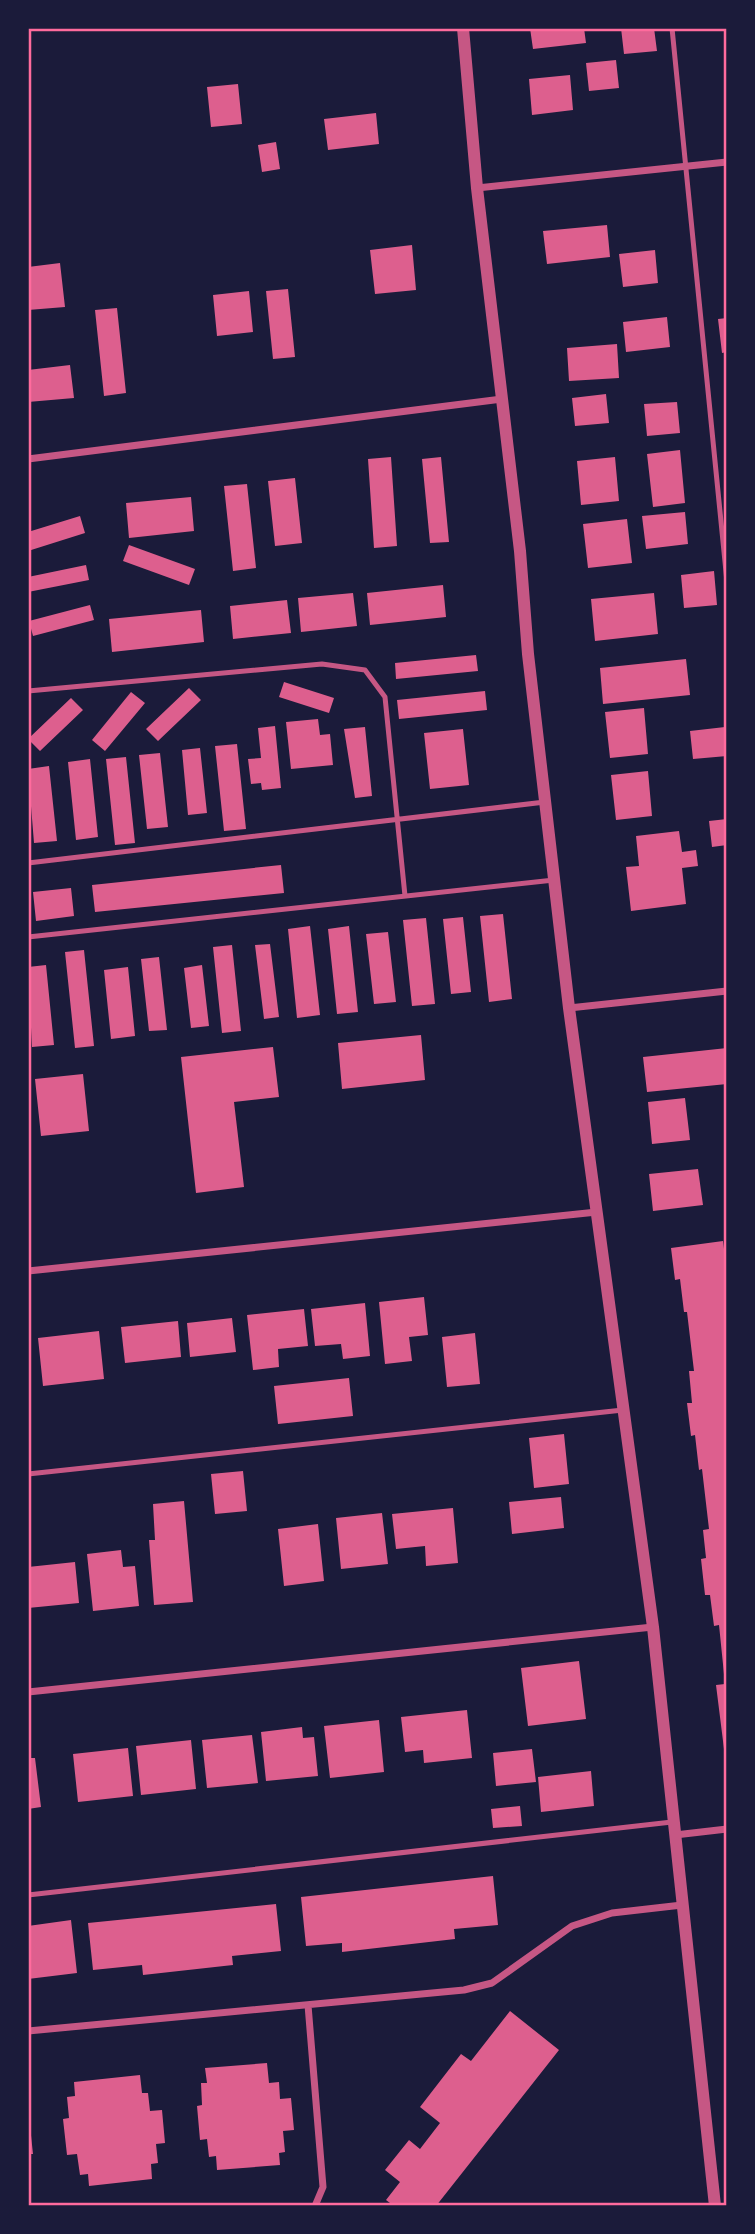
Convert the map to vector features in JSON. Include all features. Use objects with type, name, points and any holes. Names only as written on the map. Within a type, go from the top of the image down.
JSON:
[{"type":"street","points":[[463,28],[477,188],[554,880],[653,1627],[715,2206]]},
{"type":"street","points":[[477,188],[727,162]]},
{"type":"street","points":[[28,458],[502,399]]},
{"type":"street","points":[[569,1008],[727,992]]},
{"type":"street","points":[[28,1272],[597,1212]]},
{"type":"street","points":[[28,1692],[653,1627]]},
{"type":"street","points":[[674,1828],[727,1829]]},
{"type":"street","points":[[28,2031],[464,1990],[492,1983],[572,1926],[612,1913],[682,1905]]},
{"type":"street","points":[[308,2005],[323,2187],[315,2206]]},
{"type":"lane","points":[[672,28],[688,166],[727,582]]},
{"type":"lane","points":[[28,691],[321,664],[365,670],[384,697],[405,897]]},
{"type":"lane","points":[[28,863],[545,802]]},
{"type":"lane","points":[[28,937],[554,880]]},
{"type":"lane","points":[[28,1474],[624,1410]]},
{"type":"lane","points":[[28,1895],[674,1828]]},
{"type":"building","points":[[530,28],[584,28],[586,43],[533,49]]},
{"type":"building","points":[[621,28],[654,28],[657,51],[624,54]]},
{"type":"building","points":[[616,60],[619,88],[589,91],[586,63]]},
{"type":"building","points":[[570,75],[573,110],[532,115],[529,79]]},
{"type":"building","points":[[238,84],[242,124],[211,127],[207,87]]},
{"type":"building","points":[[376,113],[379,144],[328,150],[324,119]]},
{"type":"building","points":[[276,142],[280,169],[262,172],[258,145]]},
{"type":"building","points":[[607,225],[610,257],[547,264],[543,231]]},
{"type":"building","points":[[412,245],[416,290],[375,294],[370,250]]},
{"type":"building","points":[[655,250],[658,283],[623,287],[619,254]]},
{"type":"building","points":[[60,263],[65,307],[28,310],[28,267]]},
{"type":"building","points":[[288,289],[295,357],[273,359],[266,291]]},
{"type":"building","points":[[249,291],[253,332],[217,336],[213,295]]},
{"type":"building","points":[[117,308],[126,393],[104,396],[95,310]]},
{"type":"building","points":[[667,317],[670,347],[626,352],[623,322]]},
{"type":"building","points":[[727,318],[727,352],[722,353],[718,319]]},
{"type":"building","points":[[617,344],[619,378],[569,381],[567,348]]},
{"type":"building","points":[[70,365],[74,398],[28,402],[28,370]]},
{"type":"building","points":[[606,394],[609,423],[575,426],[572,398]]},
{"type":"building","points":[[677,402],[680,433],[647,436],[644,404]]},
{"type":"building","points":[[680,450],[685,503],[653,507],[647,454]]},
{"type":"building","points":[[391,457],[397,546],[374,548],[368,459]]},
{"type":"building","points":[[441,457],[449,542],[430,543],[422,459]]},
{"type":"building","points":[[615,457],[619,501],[581,505],[577,461]]},
{"type":"building","points":[[295,478],[302,543],[275,546],[268,481]]},
{"type":"building","points":[[247,484],[256,568],[233,571],[224,486]]},
{"type":"building","points":[[191,497],[194,531],[129,538],[126,503]]},
{"type":"building","points":[[685,512],[688,544],[646,549],[642,516]]},
{"type":"building","points":[[80,516],[85,533],[28,551],[28,532]]},
{"type":"building","points":[[627,519],[632,563],[588,568],[583,524]]},
{"type":"building","points":[[129,545],[195,569],[189,585],[123,561]]},
{"type":"building","points":[[86,565],[89,580],[28,592],[28,577]]},
{"type":"building","points":[[714,571],[717,605],[684,608],[681,575]]},
{"type":"building","points":[[443,585],[446,617],[370,625],[367,593]]},
{"type":"building","points":[[353,593],[357,626],[301,632],[298,598]]},
{"type":"building","points":[[654,593],[658,634],[595,641],[591,599]]},
{"type":"building","points":[[287,600],[291,633],[233,639],[230,606]]},
{"type":"building","points":[[90,605],[94,620],[33,636],[29,621]]},
{"type":"building","points":[[201,610],[204,642],[112,652],[109,619]]},
{"type":"building","points":[[476,655],[478,671],[396,679],[395,663]]},
{"type":"building","points":[[686,659],[690,695],[603,704],[600,668]]},
{"type":"building","points":[[284,682],[334,698],[329,713],[279,697]]},
{"type":"building","points":[[189,688],[201,700],[158,741],[146,729]]},
{"type":"building","points":[[485,691],[487,710],[399,719],[397,700]]},
{"type":"building","points":[[131,692],[145,703],[105,751],[92,740]]},
{"type":"building","points":[[71,698],[83,710],[40,751],[28,739]]},
{"type":"building","points":[[644,708],[648,754],[610,758],[605,712]]},
{"type":"building","points":[[318,719],[320,735],[330,734],[333,765],[291,769],[286,722]]},
{"type":"building","points":[[275,726],[281,788],[262,790],[261,783],[251,784],[248,759],[261,758],[258,728]]},
{"type":"building","points":[[365,727],[372,796],[355,798],[344,729]]},
{"type":"building","points":[[725,727],[727,756],[693,759],[690,731]]},
{"type":"building","points":[[463,729],[469,785],[430,789],[424,733]]},
{"type":"building","points":[[237,744],[246,829],[224,831],[215,746]]},
{"type":"building","points":[[200,748],[207,813],[188,815],[182,750]]},
{"type":"building","points":[[160,753],[168,827],[147,829],[139,755]]},
{"type":"building","points":[[126,757],[135,843],[115,845],[106,759]]},
{"type":"building","points":[[90,759],[98,837],[76,840],[68,762]]},
{"type":"building","points":[[49,766],[57,841],[34,843],[28,769]]},
{"type":"building","points":[[648,771],[652,816],[616,820],[611,775]]},
{"type":"building","points":[[727,819],[727,845],[712,847],[709,821]]},
{"type":"building","points":[[679,831],[682,852],[696,850],[698,866],[682,868],[686,904],[631,911],[626,867],[639,866],[636,836]]},
{"type":"building","points":[[281,865],[284,893],[95,912],[92,885]]},
{"type":"building","points":[[71,888],[74,916],[36,921],[33,892]]},
{"type":"building","points":[[503,914],[512,999],[489,1002],[480,916]]},
{"type":"building","points":[[463,917],[471,992],[451,994],[443,919]]},
{"type":"building","points":[[426,918],[435,1004],[412,1006],[403,920]]},
{"type":"building","points":[[310,926],[320,1015],[297,1018],[288,929]]},
{"type":"building","points":[[349,926],[358,1012],[337,1014],[328,929]]},
{"type":"building","points":[[388,932],[396,1002],[374,1004],[366,934]]},
{"type":"building","points":[[270,944],[279,1017],[264,1019],[255,945]]},
{"type":"building","points":[[232,945],[241,1031],[222,1033],[213,947]]},
{"type":"building","points":[[84,950],[94,1046],[75,1048],[65,952]]},
{"type":"building","points":[[159,957],[167,1030],[149,1031],[141,959]]},
{"type":"building","points":[[46,965],[54,1045],[32,1047],[28,967]]},
{"type":"building","points":[[202,965],[209,1026],[191,1028],[184,968]]},
{"type":"building","points":[[128,967],[135,1036],[111,1039],[104,970]]},
{"type":"building","points":[[421,1035],[425,1080],[342,1089],[338,1043]]},
{"type":"building","points":[[273,1047],[279,1097],[234,1102],[244,1187],[196,1193],[181,1057]]},
{"type":"building","points":[[727,1048],[727,1084],[647,1092],[643,1057]]},
{"type":"building","points":[[83,1074],[89,1131],[41,1136],[35,1079]]},
{"type":"building","points":[[685,1098],[690,1140],[652,1144],[648,1102]]},
{"type":"building","points":[[698,1169],[703,1205],[653,1211],[649,1174]]},
{"type":"building","points":[[723,1241],[727,1273],[727,1749],[724,1749],[716,1685],[725,1684],[719,1625],[714,1626],[710,1595],[705,1595],[701,1559],[706,1558],[703,1530],[709,1529],[702,1469],[699,1470],[695,1435],[691,1436],[687,1403],[692,1403],[689,1371],[694,1371],[687,1312],[684,1312],[680,1279],[675,1280],[671,1248]]},
{"type":"building","points":[[424,1297],[428,1335],[409,1337],[412,1361],[385,1364],[379,1302]]},
{"type":"building","points":[[365,1303],[370,1356],[343,1359],[341,1344],[315,1346],[311,1309]]},
{"type":"building","points":[[304,1309],[308,1346],[278,1349],[279,1367],[253,1370],[247,1315]]},
{"type":"building","points":[[232,1318],[236,1352],[190,1357],[187,1323]]},
{"type":"building","points":[[178,1321],[181,1357],[125,1363],[121,1327]]},
{"type":"building","points":[[99,1331],[104,1379],[43,1386],[38,1338]]},
{"type":"building","points":[[475,1333],[480,1384],[447,1387],[442,1337]]},
{"type":"building","points":[[349,1378],[353,1416],[278,1424],[274,1386]]},
{"type":"building","points":[[564,1434],[569,1484],[534,1488],[529,1438]]},
{"type":"building","points":[[243,1471],[247,1511],[215,1514],[211,1474]]},
{"type":"building","points":[[561,1497],[564,1528],[512,1534],[509,1502]]},
{"type":"building","points":[[184,1501],[193,1602],[154,1605],[149,1540],[155,1540],[153,1504]]},
{"type":"building","points":[[453,1508],[458,1563],[426,1566],[425,1546],[396,1549],[392,1514]]},
{"type":"building","points":[[382,1513],[388,1564],[341,1569],[336,1518]]},
{"type":"building","points":[[318,1524],[324,1581],[284,1586],[278,1529]]},
{"type":"building","points":[[121,1550],[123,1567],[135,1566],[139,1606],[93,1611],[87,1554]]},
{"type":"building","points":[[75,1562],[79,1603],[28,1608],[28,1567]]},
{"type":"building","points":[[579,1661],[586,1719],[528,1726],[521,1668]]},
{"type":"building","points":[[467,1710],[472,1758],[424,1763],[423,1750],[405,1752],[401,1717]]},
{"type":"building","points":[[379,1720],[384,1772],[330,1778],[324,1726]]},
{"type":"building","points":[[302,1727],[303,1738],[314,1737],[318,1776],[266,1781],[261,1732]]},
{"type":"building","points":[[252,1735],[258,1783],[207,1788],[202,1740]]},
{"type":"building","points":[[191,1740],[196,1789],[141,1795],[136,1746]]},
{"type":"building","points":[[128,1748],[133,1796],[78,1802],[73,1754]]},
{"type":"building","points":[[532,1749],[536,1782],[496,1786],[493,1753]]},
{"type":"building","points":[[28,1758],[35,1758],[41,1807],[28,1809]]},
{"type":"building","points":[[591,1771],[594,1806],[541,1812],[538,1777]]},
{"type":"building","points":[[520,1806],[522,1826],[493,1828],[491,1809]]},
{"type":"building","points":[[493,1876],[498,1925],[454,1929],[455,1939],[342,1952],[342,1943],[306,1946],[301,1897]]},
{"type":"building","points":[[276,1904],[281,1951],[232,1956],[233,1965],[143,1975],[142,1965],[93,1970],[88,1923]]},
{"type":"building","points":[[71,1920],[77,1973],[28,1979],[28,1926]]},
{"type":"building","points":[[510,2011],[559,2050],[436,2206],[394,2206],[386,2200],[400,2182],[385,2170],[409,2140],[420,2149],[440,2123],[420,2107],[461,2054],[471,2061]]},
{"type":"building","points":[[267,2063],[269,2083],[279,2082],[280,2099],[291,2098],[294,2130],[283,2131],[285,2152],[279,2153],[280,2165],[217,2170],[216,2156],[209,2157],[207,2139],[200,2140],[197,2106],[202,2105],[201,2083],[207,2083],[205,2068]]},
{"type":"building","points":[[140,2075],[142,2093],[148,2093],[150,2111],[162,2110],[165,2143],[156,2144],[158,2163],[151,2164],[152,2179],[89,2186],[88,2174],[80,2175],[77,2154],[67,2155],[63,2119],[69,2118],[67,2097],[75,2096],[74,2082]]},
{"type":"building","points":[[30,2126],[33,2154],[28,2154]]}]
